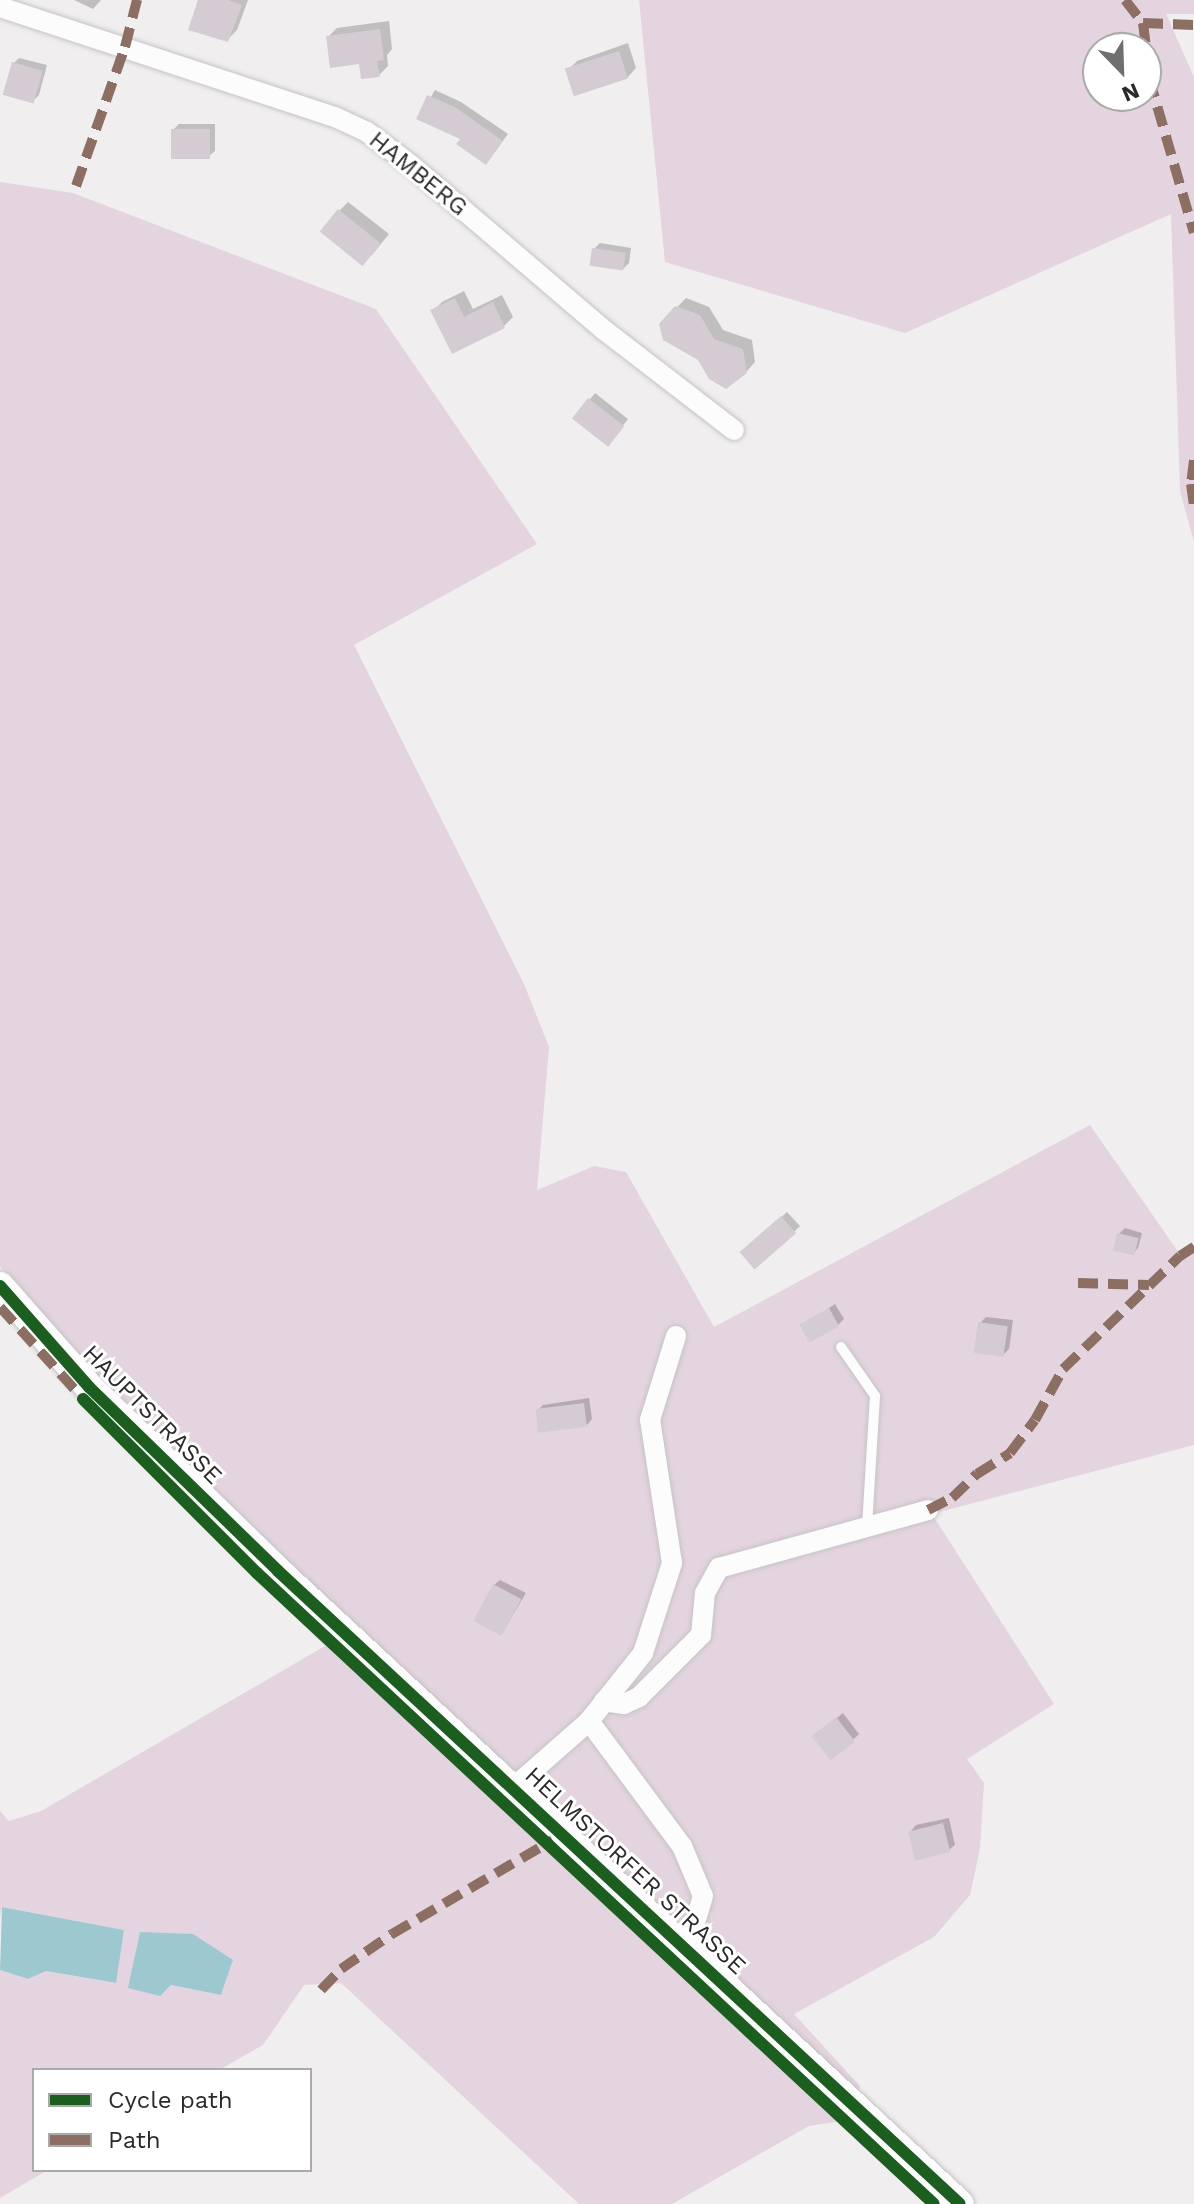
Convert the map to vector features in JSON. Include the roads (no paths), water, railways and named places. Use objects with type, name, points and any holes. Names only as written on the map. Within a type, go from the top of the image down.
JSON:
[{"type":"main road","name":"HAUPTSTRASSE","points":[[0,1286],[89,1387],[278,1571]]},
{"type":"main road","name":"HELMSTORFER STRASSE","points":[[278,1571],[960,2204]]},
{"type":"street","name":"HAMBERG","points":[[0,7],[335,117],[367,132],[412,166],[604,330],[734,430]]},
{"type":"street","points":[[514,1787],[589,1721],[643,1653],[672,1563],[650,1420],[676,1336]]},
{"type":"street","points":[[604,1701],[624,1704],[639,1697],[701,1635],[705,1593],[719,1568],[928,1510]]},
{"type":"street","points":[[589,1721],[682,1846],[693,1871],[703,1896],[687,1950]]},
{"type":"lane","points":[[841,1347],[875,1396],[867,1525]]},
{"type":"water","points":[[2,1907],[124,1930],[116,1983],[46,1971],[28,1979],[0,1970]]},
{"type":"water","points":[[140,1932],[193,1934],[233,1960],[221,1995],[171,1985],[160,1996],[128,1988]]}]
